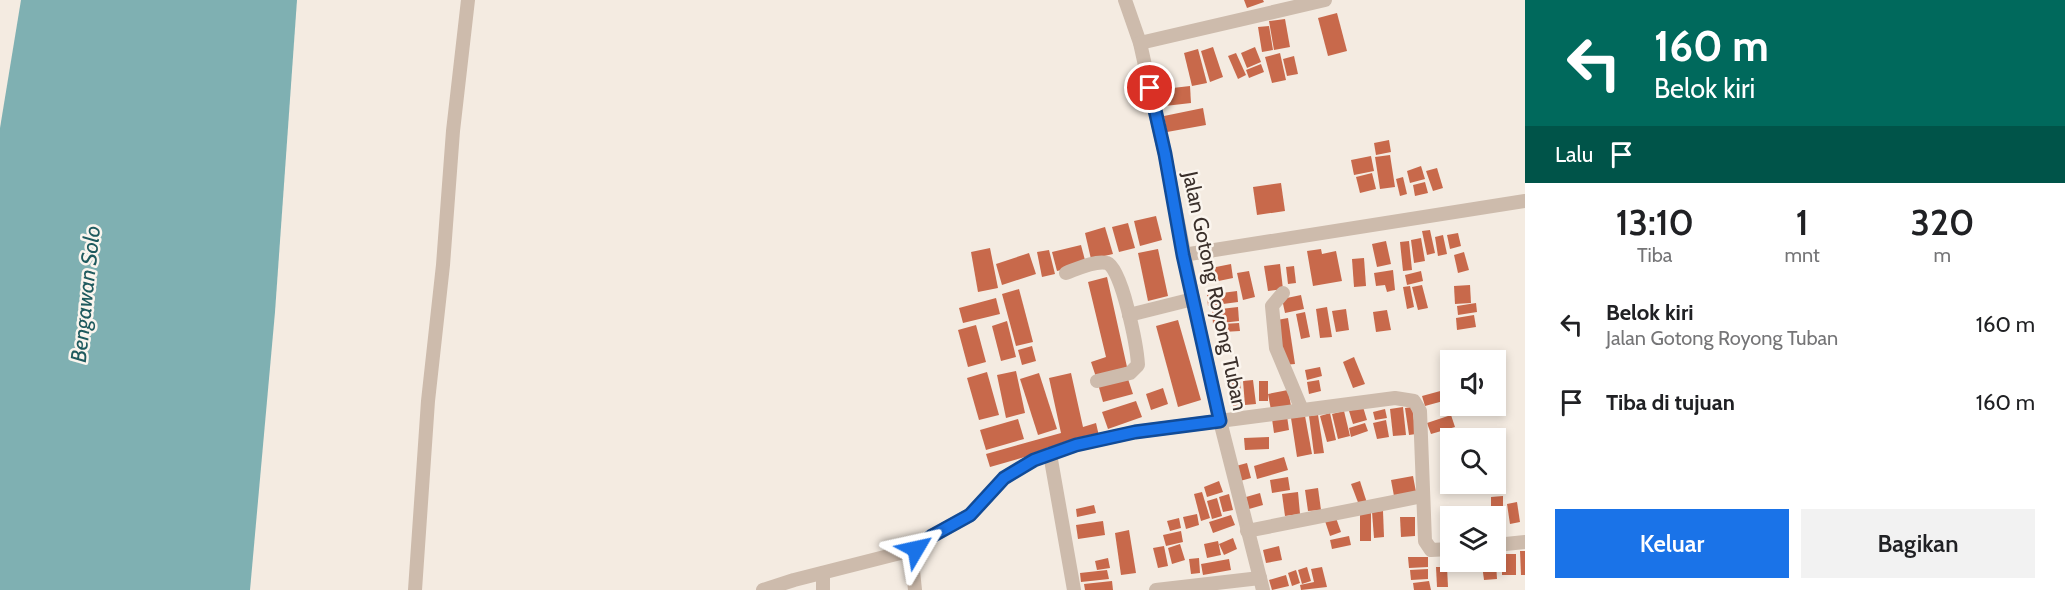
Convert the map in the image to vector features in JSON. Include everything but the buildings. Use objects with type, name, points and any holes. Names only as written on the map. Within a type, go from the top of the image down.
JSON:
[{"type":"street","points":[[415,590],[428,401],[443,265],[453,131],[468,0]]},
{"type":"street","name":"Jalan Gotong Royong Tuban","points":[[1125,0],[1140,43],[1165,154],[1183,255],[1220,421],[1262,584]]},
{"type":"street","points":[[1140,43],[1306,2],[1325,0]]},
{"type":"street","points":[[1183,255],[1525,201]]},
{"type":"street","points":[[1066,273],[1104,262],[1112,266],[1117,274],[1129,315],[1138,365],[1130,373],[1097,381]]},
{"type":"street","points":[[1283,293],[1272,306],[1276,348],[1302,410]]},
{"type":"street","points":[[1129,315],[1193,299]]},
{"type":"street","points":[[763,590],[916,549],[932,536],[970,515],[1004,478],[1034,460],[1076,445],[1135,432],[1395,398],[1414,401],[1420,411],[1425,541],[1431,550],[1440,550]]},
{"type":"street","points":[[1050,454],[1074,590]]},
{"type":"street","points":[[1247,531],[1423,496]]},
{"type":"street","points":[[1506,544],[1525,542]]},
{"type":"street","points":[[915,590],[913,571],[916,549]]},
{"type":"street","points":[[823,573],[823,590]]},
{"type":"street","points":[[1156,590],[1262,584]]},
{"type":"water","name":"Bengawan Solo","points":[[21,0],[297,0],[275,312],[250,590],[0,590],[0,128]]},
{"type":"route","points":[[916,549],[932,536],[970,515],[1004,478],[1034,460],[1076,445],[1135,432],[1220,421],[1183,255],[1165,154],[1150,88]]}]
